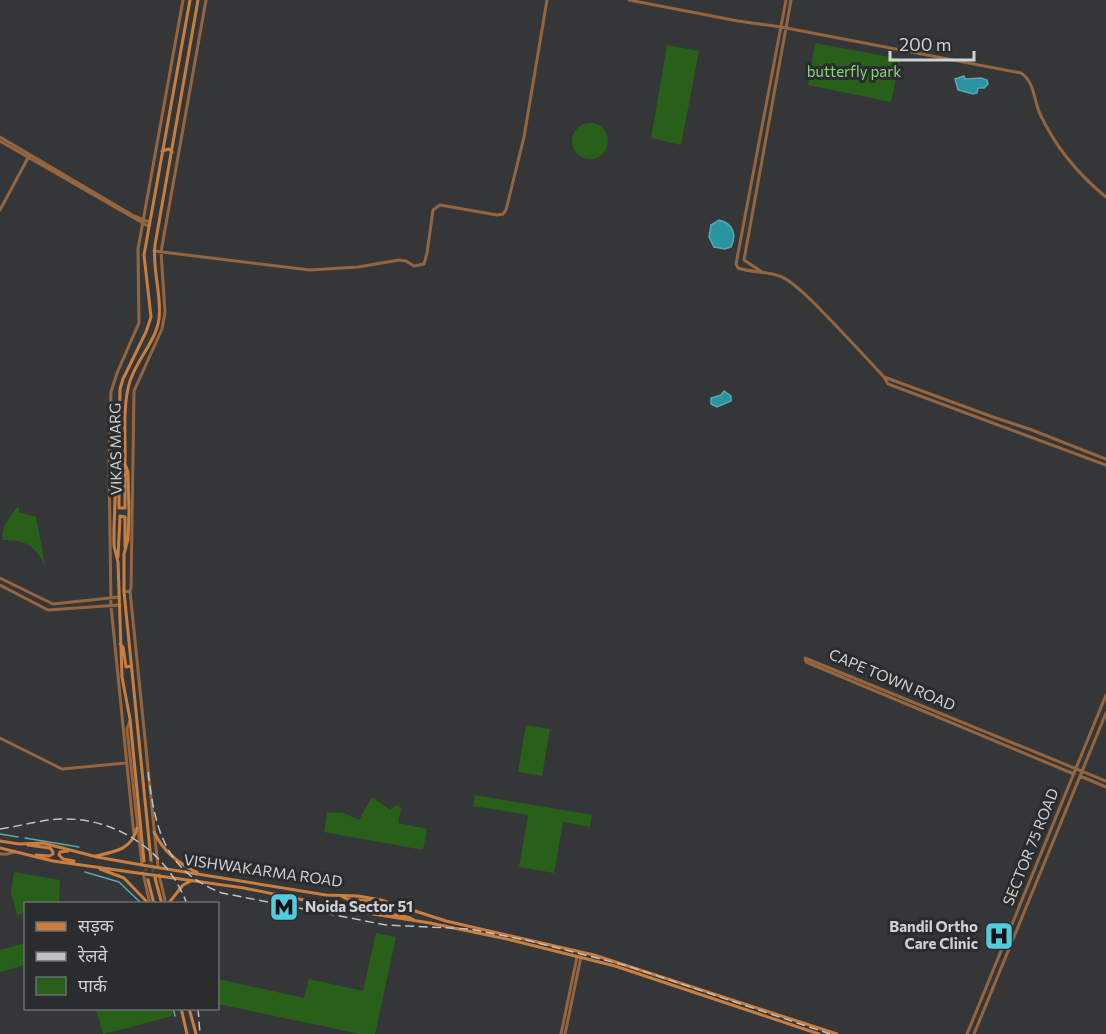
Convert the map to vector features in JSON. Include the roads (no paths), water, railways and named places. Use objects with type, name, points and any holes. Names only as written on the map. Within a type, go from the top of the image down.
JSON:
[{"type":"main road","name":"VIKAS MARG","points":[[143,863],[130,719],[122,677],[118,562],[114,546],[120,389],[128,367],[150,324],[151,310],[144,255],[190,0]]},
{"type":"main road","name":"VIKAS MARG","points":[[151,860],[124,592],[124,554],[128,539],[129,512],[128,472],[125,464],[128,391],[134,371],[160,317],[154,251],[198,0]]},
{"type":"main road","points":[[164,138],[169,143],[174,139]]},
{"type":"main road","points":[[162,151],[169,149],[172,152]]},
{"type":"main road","points":[[147,286],[153,287],[157,282]]},
{"type":"main road","points":[[119,461],[119,508],[122,509],[125,508],[125,464]]},
{"type":"main road","points":[[118,562],[120,516],[125,517],[124,554]]},
{"type":"main road","points":[[120,644],[123,647],[126,667],[131,666]]},
{"type":"main road","points":[[122,677],[132,676]]},
{"type":"main road","points":[[93,856],[118,851],[128,845],[135,837],[138,828]]},
{"type":"main road","points":[[154,832],[168,854],[186,867],[204,874]]},
{"type":"main road","name":"VISHWAKARMA ROAD","points":[[0,841],[23,844],[43,843],[93,856],[158,867],[339,895],[371,897],[446,921],[582,951],[837,1034]]},
{"type":"main road","points":[[23,844],[50,848],[53,852],[49,856],[32,855]]},
{"type":"main road","name":"VISHWAKARMA ROAD","points":[[0,848],[157,877],[244,888],[416,921],[579,956],[819,1034]]},
{"type":"main road","points":[[73,851],[62,851],[59,855],[63,859],[82,864]]},
{"type":"main road","points":[[95,866],[124,878],[150,902]]},
{"type":"main road","points":[[148,880],[151,902]]},
{"type":"main road","points":[[166,902],[183,885],[192,880]]},
{"type":"main road","points":[[336,906],[341,904],[370,908],[370,901],[347,899],[339,895]]},
{"type":"main road","points":[[416,921],[410,917],[380,912],[375,909],[377,904],[381,904],[417,912]]},
{"type":"main road","points":[[692,992],[693,987]]},
{"type":"main road","points":[[702,995],[704,990]]},
{"type":"main road","points":[[181,1010],[187,1034]]},
{"type":"main road","points":[[190,1010],[196,1034]]},
{"type":"street","points":[[135,837],[111,606],[109,462],[111,392],[141,315],[138,249],[183,0]]},
{"type":"street","points":[[158,867],[130,591],[134,391],[162,329],[165,312],[161,252],[206,0]]},
{"type":"street","points":[[154,251],[310,270],[358,267],[399,260],[414,266],[423,264],[427,254],[433,210],[436,206],[440,204],[497,215],[503,214],[506,210],[524,137],[547,0]]},
{"type":"street","points":[[628,0],[1021,73],[1028,78],[1041,114],[1069,161],[1106,197]]},
{"type":"street","points":[[786,0],[736,264],[754,273],[775,274],[794,285],[832,321],[888,384],[1106,465]]},
{"type":"street","points":[[762,272],[744,260],[791,0]]},
{"type":"street","points":[[768,99],[773,100]]},
{"type":"street","points":[[0,139],[148,224]]},
{"type":"street","points":[[0,210],[29,156]]},
{"type":"street","points":[[884,377],[1106,459]]},
{"type":"street","points":[[0,578],[53,604],[119,597]]},
{"type":"street","points":[[0,585],[48,610],[120,605]]},
{"type":"street","points":[[124,592],[130,591]]},
{"type":"street","name":"CAPE TOWN ROAD","points":[[1074,774],[847,680],[807,662],[805,658],[1076,769]]},
{"type":"street","name":"SECTOR 75 ROAD","points":[[967,1034],[1106,695]]},
{"type":"street","name":"SECTOR 75 ROAD","points":[[974,1034],[1106,713]]},
{"type":"street","points":[[130,719],[127,729],[143,863]]},
{"type":"street","points":[[138,727],[144,727]]},
{"type":"street","points":[[0,738],[62,769],[126,764]]},
{"type":"street","points":[[1076,769],[1106,781]]},
{"type":"street","points":[[1074,774],[1106,787]]},
{"type":"street","points":[[0,854],[17,851]]},
{"type":"street","points":[[143,873],[151,902]]},
{"type":"street","points":[[157,877],[165,902]]},
{"type":"street","points":[[563,1034],[579,956]]},
{"type":"water","points":[[964,76],[965,79],[987,80],[988,84],[984,88],[978,88],[977,93],[973,94],[958,90],[955,79]]},
{"type":"water","points":[[719,220],[728,224],[734,234],[731,247],[725,249],[714,247],[709,237],[711,225]]},
{"type":"water","points":[[724,391],[731,396],[731,401],[717,407],[711,404],[711,398],[721,395]]},
{"type":"waterway","points":[[0,834],[18,837]]},
{"type":"waterway","points":[[25,838],[79,847]]},
{"type":"waterway","points":[[85,872],[119,882],[140,902]]},
{"type":"waterway","points":[[174,1010],[175,1016]]},
{"type":"tunnel","points":[[151,860],[154,876]]},
{"type":"tunnel","points":[[145,864],[148,880]]},
{"type":"railway","points":[[148,772],[159,829],[175,860],[202,884],[222,893],[386,925],[470,929],[530,941],[628,966],[830,1034]]},
{"type":"railway","points":[[0,829],[60,819],[81,820],[120,831],[153,853],[167,868],[186,902]]},
{"type":"railway","points":[[198,1010],[200,1034]]},
{"type":"place","name":"Noida Sector 51","points":[[284,907]]},
{"type":"place","name":"Bandil Ortho Care Clinic","points":[[999,936]]},
{"type":"park label","name":"butterfly park","points":[[854,72]]}]
